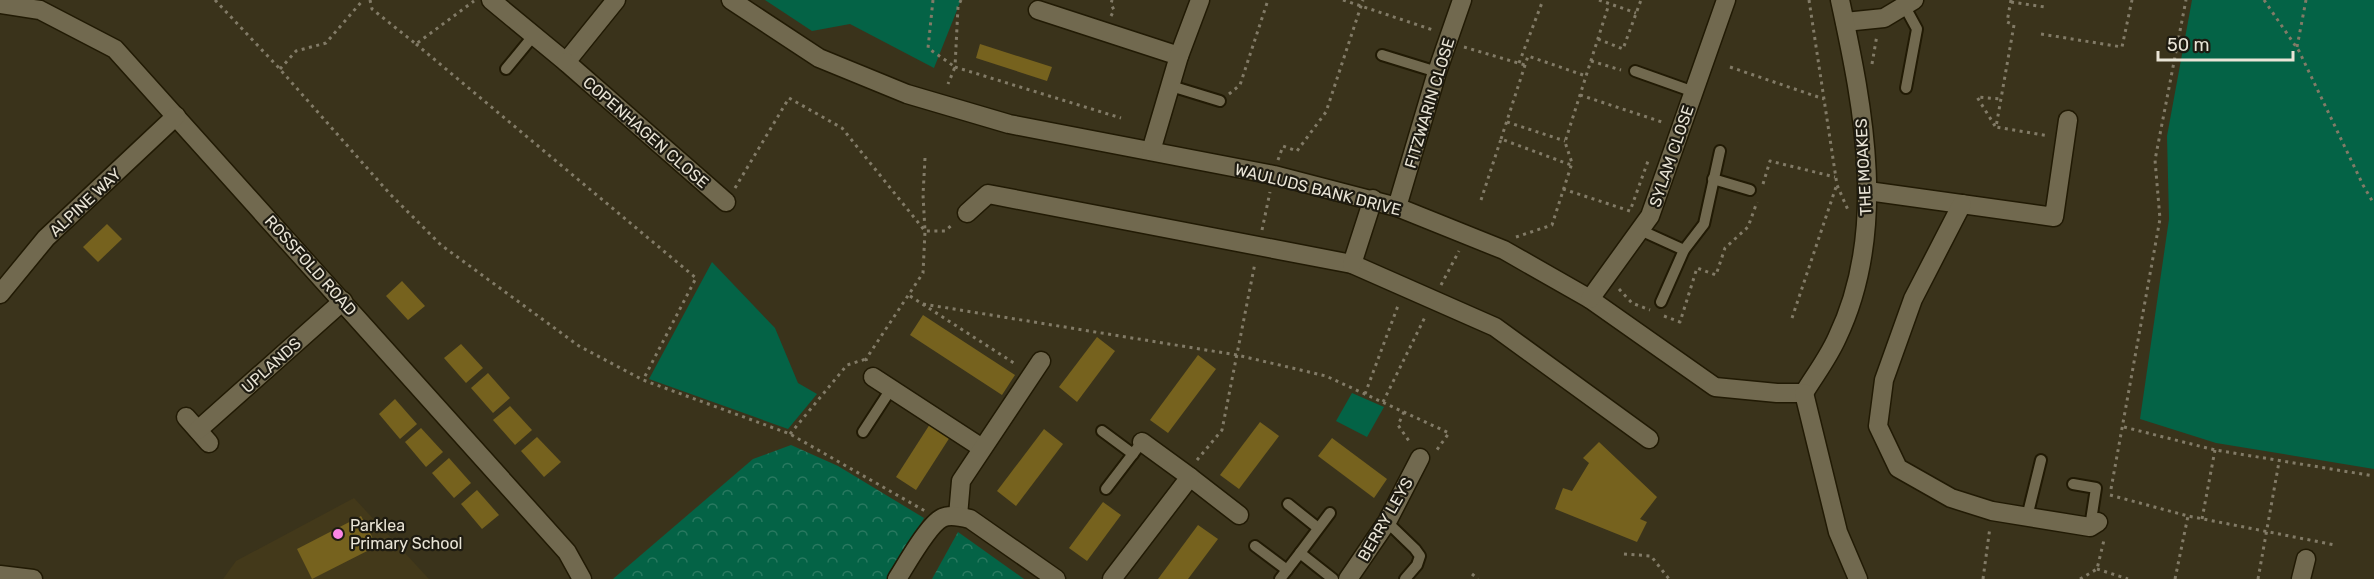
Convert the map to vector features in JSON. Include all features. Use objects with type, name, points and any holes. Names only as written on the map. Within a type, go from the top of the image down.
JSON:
[{"type":"street","name":"COPENHAGEN CLOSE","points":[[491,0],[566,62],[726,202]]},
{"type":"street","points":[[566,62],[616,0]]},
{"type":"street","name":"WAULUDS BANK DRIVE","points":[[731,0],[819,58],[907,94],[1008,124],[1274,175],[1397,207],[1504,250],[1590,299],[1715,387],[1777,393],[1804,393]]},
{"type":"street","points":[[1151,151],[1179,56],[1200,0]]},
{"type":"street","name":"FITZWARIN CLOSE","points":[[1397,207],[1437,72],[1462,0]]},
{"type":"street","name":"SYLAM CLOSE","points":[[1590,299],[1650,216],[1726,0]]},
{"type":"street","name":"THE MOAKES","points":[[1804,393],[1837,339],[1854,296],[1862,262],[1866,220],[1868,191],[1866,147],[1840,0]]},
{"type":"street","points":[[1845,22],[1884,18],[1909,3]]},
{"type":"street","name":"ROSSFOLD ROAD","points":[[0,4],[40,10],[115,49],[344,301],[567,552],[582,579]]},
{"type":"street","points":[[1038,10],[1179,56]]},
{"type":"street","name":"ALPINE WAY","points":[[0,294],[46,238],[176,116]]},
{"type":"street","points":[[1868,191],[2055,217],[2068,120]]},
{"type":"street","points":[[967,213],[988,194],[1259,244],[1352,264],[1495,327],[1649,439]]},
{"type":"street","points":[[1352,264],[1373,200]]},
{"type":"street","points":[[1962,204],[1913,298],[1884,380],[1878,426],[1898,468],[1951,498],[1992,511],[2094,525]]},
{"type":"street","name":"UPLANDS","points":[[198,430],[344,301]]},
{"type":"street","points":[[958,516],[961,482],[1041,362]]},
{"type":"street","points":[[873,377],[982,448]]},
{"type":"street","points":[[1804,393],[1838,532],[1858,579]]},
{"type":"street","points":[[1138,448],[1190,477],[1239,515]]},
{"type":"street","name":"BERRY LEYS","points":[[1348,579],[1387,522],[1420,458]]},
{"type":"street","points":[[1112,579],[1190,477]]},
{"type":"street","points":[[897,579],[928,532],[942,518],[958,516],[970,519],[1056,579]]},
{"type":"street","points":[[2301,579],[2306,559]]},
{"type":"street","points":[[0,575],[33,579]]},
{"type":"lane","points":[[1906,88],[1917,29],[1909,3]]},
{"type":"lane","points":[[506,69],[534,35]]},
{"type":"lane","points":[[1382,55],[1437,72]]},
{"type":"lane","points":[[1632,72],[1694,92]]},
{"type":"lane","points":[[1171,86],[1220,100]]},
{"type":"lane","points":[[1661,302],[1684,250],[1704,225],[1719,151]]},
{"type":"lane","points":[[1713,179],[1750,190]]},
{"type":"lane","points":[[1640,230],[1684,250]]},
{"type":"lane","points":[[863,432],[891,389]]},
{"type":"lane","points":[[1102,431],[1138,448],[1106,489]]},
{"type":"lane","points":[[2027,517],[2041,460]]},
{"type":"lane","points":[[2073,484],[2096,488],[2094,525]]},
{"type":"lane","points":[[1288,504],[1318,528]]},
{"type":"lane","points":[[1280,579],[1330,513]]},
{"type":"lane","points":[[1387,522],[1420,556],[1417,565],[1405,579]]},
{"type":"lane","points":[[1255,546],[1287,570]]},
{"type":"lane","points":[[1300,553],[1333,579]]},
{"type":"path","points":[[215,0],[280,69],[390,194],[441,245],[579,346],[643,381],[790,434],[928,512]]},
{"type":"path","points":[[280,69],[296,51],[326,43],[363,0]]},
{"type":"path","points":[[370,0],[372,9],[696,278],[643,381]]},
{"type":"path","points":[[416,44],[475,0]]},
{"type":"path","points":[[933,0],[928,48],[955,68],[1121,118]]},
{"type":"path","points":[[948,84],[955,68],[958,7],[961,0]]},
{"type":"path","points":[[1220,100],[1240,85],[1268,0]]},
{"type":"path","points":[[1343,0],[1448,39],[1525,64]]},
{"type":"path","points":[[1277,161],[1284,146],[1298,151],[1326,112],[1363,0]]},
{"type":"path","points":[[1519,63],[1542,0]]},
{"type":"path","points":[[1599,0],[1636,13]]},
{"type":"path","points":[[1598,39],[1623,49],[1641,0]]},
{"type":"path","points":[[1809,0],[1837,185],[1851,214],[1866,220]]},
{"type":"path","points":[[2041,34],[2122,47],[2132,0]]},
{"type":"path","points":[[2080,579],[2097,569],[2104,540],[2094,525],[2105,519],[2124,427],[2160,219],[2156,160],[2186,0]]},
{"type":"path","points":[[2264,0],[2297,48],[2363,186],[2374,204]]},
{"type":"path","points":[[2297,48],[2306,0]]},
{"type":"path","points":[[1996,128],[2014,25],[2007,22],[2011,1],[2045,7]]},
{"type":"path","points":[[1504,250],[1516,237],[1552,225],[1571,165],[1565,142],[1609,4]]},
{"type":"path","points":[[1856,82],[1871,71],[1878,32],[1876,19]]},
{"type":"path","points":[[1481,200],[1528,56],[1586,76]]},
{"type":"path","points":[[1591,61],[1632,72]]},
{"type":"path","points":[[1730,67],[1824,99]]},
{"type":"path","points":[[1580,95],[1662,122],[1658,133]]},
{"type":"path","points":[[2001,99],[1977,97],[1996,128],[2065,139]]},
{"type":"path","points":[[726,202],[789,98],[842,128],[925,231]]},
{"type":"path","points":[[1507,122],[1565,142]]},
{"type":"path","points":[[1501,139],[1571,165]]},
{"type":"path","points":[[1563,189],[1630,211],[1650,155]]},
{"type":"path","points":[[790,434],[847,365],[866,359],[910,296],[923,273],[925,158]]},
{"type":"path","points":[[1660,314],[1680,322],[1697,268],[1716,275],[1725,248],[1748,226],[1770,161],[1836,177]]},
{"type":"path","points":[[1792,318],[1837,185]]},
{"type":"path","points":[[1190,477],[1191,467],[1222,430],[1271,186]]},
{"type":"path","points":[[925,231],[945,231],[967,213]]},
{"type":"path","points":[[1383,402],[1461,246]]},
{"type":"path","points":[[1607,276],[1632,303],[1651,310]]},
{"type":"path","points":[[1365,394],[1405,287]]},
{"type":"path","points":[[910,296],[1017,365],[1041,362]]},
{"type":"path","points":[[923,304],[1237,355],[1326,376],[1383,402],[1449,433],[1438,451],[1420,458],[1398,425],[1404,412]]},
{"type":"path","points":[[866,359],[873,377]]},
{"type":"path","points":[[2124,427],[2215,450],[2374,476]]},
{"type":"path","points":[[2202,519],[2215,450]]},
{"type":"path","points":[[2258,579],[2280,462]]},
{"type":"path","points":[[2110,495],[2188,516],[2335,545]]},
{"type":"path","points":[[1983,579],[1992,511]]},
{"type":"path","points":[[2175,579],[2188,516]]},
{"type":"path","points":[[1624,554],[1651,556],[1669,579]]},
{"type":"path","points":[[2097,569],[2128,579]]},
{"type":"path","points":[[1472,574],[1478,579]]},
{"type":"shaded area","name":"Parklea Primary School","points":[[354,498],[429,579],[223,579],[236,561]]},
{"type":"green space","points":[[765,0],[961,0],[934,68],[850,24],[812,31]]},
{"type":"green space","points":[[2192,0],[2374,0],[2374,469],[2216,443],[2140,419],[2169,219],[2167,136]]},
{"type":"green space","points":[[712,262],[775,328],[798,383],[817,394],[788,429],[649,379]]},
{"type":"green space","points":[[1352,393],[1384,407],[1367,437],[1336,421]]},
{"type":"green space","points":[[791,445],[838,466],[924,518],[888,579],[613,579],[753,459]]},
{"type":"green space","points":[[958,532],[1024,579],[932,579]]},
{"type":"building","points":[[980,44],[1052,67],[1047,81],[976,58]]},
{"type":"building","points":[[107,224],[122,239],[98,262],[83,247]]},
{"type":"building","points":[[402,281],[425,306],[408,320],[386,296]]},
{"type":"building","points":[[923,315],[1015,375],[1002,395],[910,335]]},
{"type":"building","points":[[1097,337],[1115,351],[1077,402],[1059,387]]},
{"type":"building","points":[[461,344],[483,368],[466,383],[444,358]]},
{"type":"building","points":[[1198,355],[1216,369],[1168,433],[1150,420]]},
{"type":"building","points":[[488,373],[510,398],[493,413],[471,388]]},
{"type":"building","points":[[395,399],[417,424],[400,439],[379,414]]},
{"type":"building","points":[[510,406],[532,430],[515,445],[493,420]]},
{"type":"building","points":[[1260,422],[1279,436],[1239,489],[1220,475]]},
{"type":"building","points":[[930,424],[950,437],[916,490],[896,477]]},
{"type":"building","points":[[421,428],[443,452],[426,467],[405,442]]},
{"type":"building","points":[[1044,429],[1063,444],[1016,506],[997,491]]},
{"type":"building","points":[[537,437],[561,462],[544,477],[521,451]]},
{"type":"building","points":[[1332,438],[1387,479],[1374,498],[1318,456]]},
{"type":"building","points":[[1599,442],[1657,497],[1640,519],[1647,522],[1637,542],[1555,509],[1563,488],[1572,491],[1589,463],[1583,458]]},
{"type":"building","points":[[449,458],[471,483],[454,498],[432,473]]},
{"type":"building","points":[[477,490],[499,515],[482,529],[461,504]]},
{"type":"building","points":[[1103,502],[1121,515],[1087,561],[1069,548]]},
{"type":"building","points":[[361,516],[377,546],[312,579],[297,549]]},
{"type":"building","points":[[1198,525],[1218,539],[1188,579],[1158,579]]},
{"type":"place","name":"Parklea Primary School","points":[[338,534]]}]
